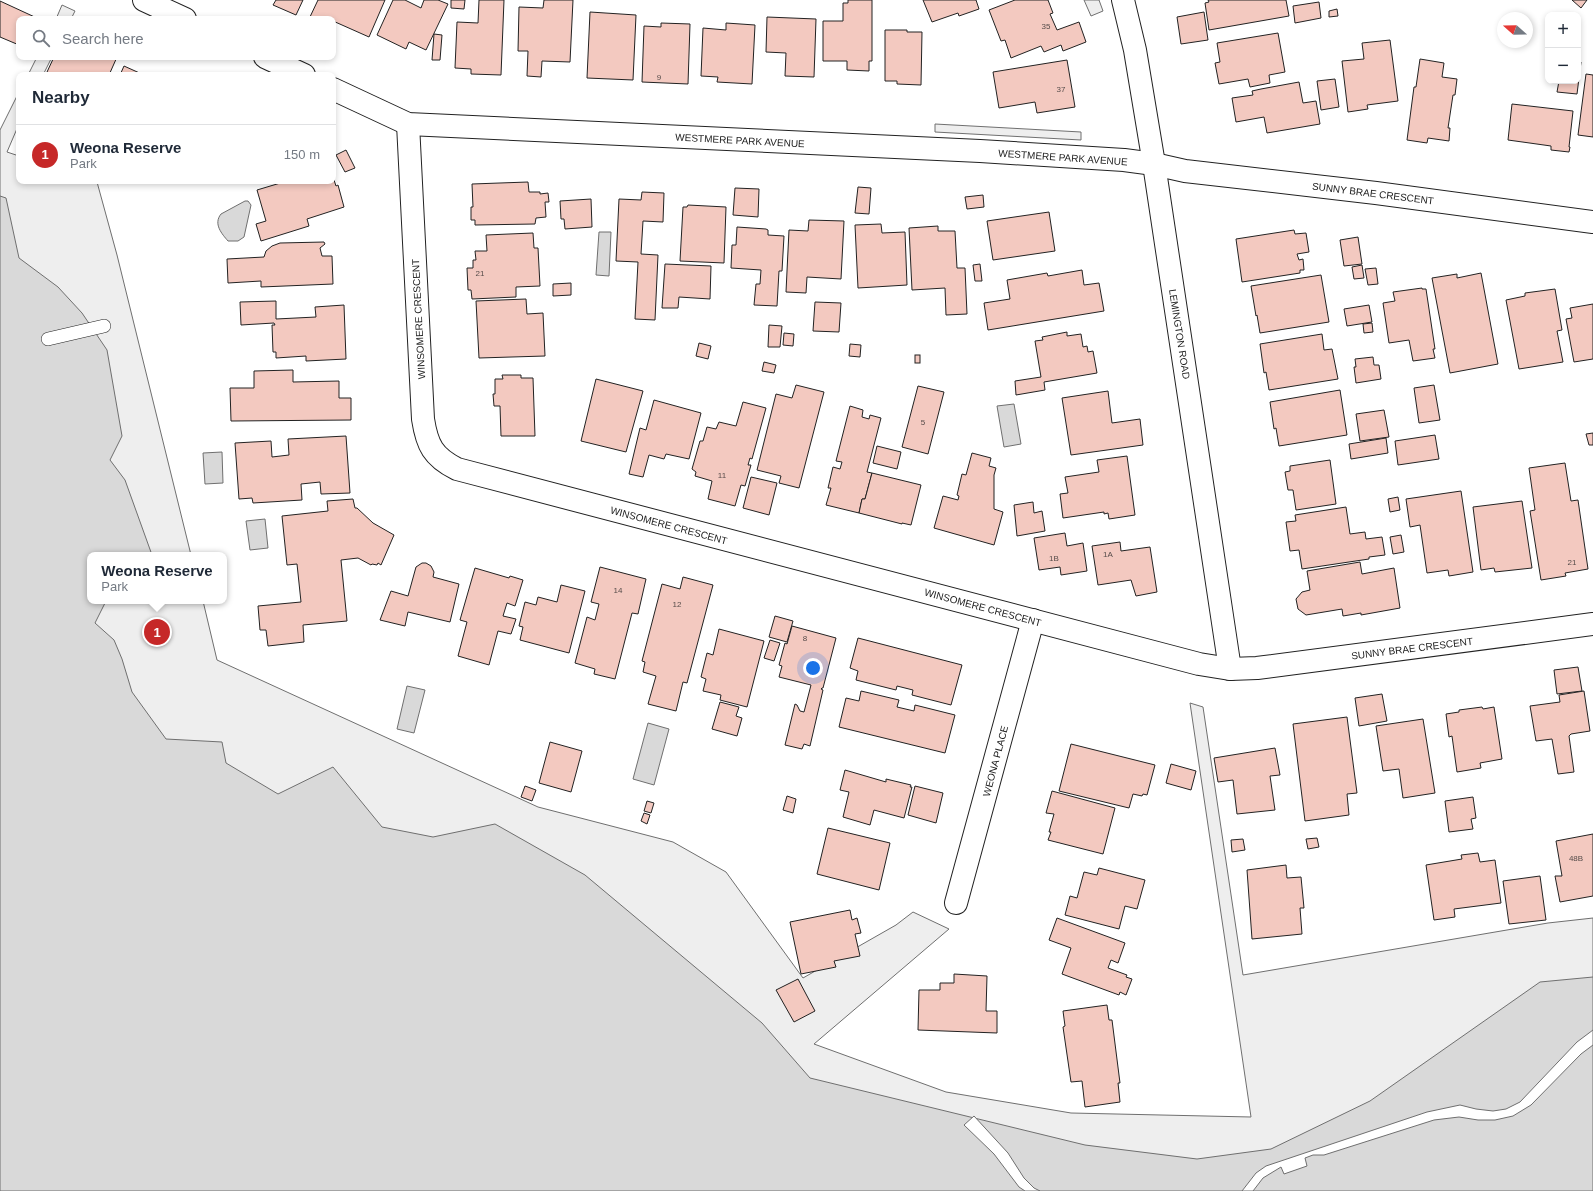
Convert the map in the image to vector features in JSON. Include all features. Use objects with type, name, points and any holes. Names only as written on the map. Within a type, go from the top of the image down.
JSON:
[{"type":"street","points":[[144,0],[179,16]]},
{"type":"street","name":"LEMINGTON ROAD","points":[[1124,0],[1135,50],[1154,164],[1230,669]]},
{"type":"street","points":[[272,60],[298,72]]},
{"type":"street","name":"WESTMERE PARK AVENUE","points":[[336,90],[408,124],[988,152],[1154,164]]},
{"type":"street","name":"WINSOMERE CRESCENT","points":[[408,124],[423,419],[429,446],[444,462],[471,474],[1192,662],[1230,669]]},
{"type":"street","name":"SUNNY BRAE CRESCENT","points":[[1154,164],[1185,171],[1376,193],[1593,222]]},
{"type":"street","name":"WEONA PLACE","points":[[956,903],[1033,620]]},
{"type":"street","name":"SUNNY BRAE CRESCENT","points":[[1230,669],[1256,668],[1593,624]]},
{"type":"lane","points":[[48,339],[104,326]]},
{"type":"shaded area","points":[[1084,0],[1099,0],[1103,11],[1091,16]]},
{"type":"shaded area","points":[[62,5],[75,11],[72,16],[57,16]]},
{"type":"shaded area","points":[[36,60],[50,60],[44,72],[30,72]]},
{"type":"shaded area","points":[[16,98],[16,131],[7,152],[16,155],[16,184],[98,184],[117,255],[190,552],[87,552],[87,604],[204,604],[217,660],[538,807],[673,842],[726,872],[803,978],[896,925],[913,912],[949,929],[814,1044],[946,1092],[1071,1113],[1251,1117],[1190,703],[1203,707],[1243,975],[1548,923],[1593,918],[1593,1191],[0,1191],[0,130]]},
{"type":"shaded area","points":[[935,124],[1081,132],[1081,140],[935,132]]},
{"type":"shaded area","points":[[0,196],[6,198],[19,258],[58,287],[82,313],[107,350],[122,436],[110,460],[125,480],[151,552],[87,552],[87,604],[104,604],[95,623],[114,640],[122,659],[132,692],[166,739],[222,742],[226,763],[278,794],[333,767],[382,827],[433,837],[495,824],[585,875],[762,1023],[810,1078],[1085,1145],[1197,1159],[1271,1149],[1370,1101],[1540,982],[1593,977],[1593,1191],[0,1191]]},
{"type":"shaded area","points":[[245,201],[248,201],[251,205],[244,237],[238,241],[228,241],[219,229],[219,218],[221,214]]},
{"type":"shaded area","points":[[599,232],[611,232],[609,276],[596,275]]},
{"type":"shaded area","points":[[1014,404],[1021,444],[1004,447],[997,406]]},
{"type":"shaded area","points":[[222,452],[223,483],[205,484],[203,453]]},
{"type":"shaded area","points":[[265,519],[268,548],[250,550],[246,521]]},
{"type":"shaded area","points":[[407,686],[425,690],[414,733],[397,729]]},
{"type":"shaded area","points":[[648,723],[669,729],[654,785],[633,779]]},
{"type":"pier","points":[[1593,1030],[1593,1045],[1581,1054],[1531,1105],[1513,1116],[1495,1120],[1478,1120],[1459,1117],[1434,1120],[1324,1155],[1313,1155],[1305,1158],[1307,1166],[1284,1174],[1281,1167],[1263,1178],[1253,1191],[1242,1191],[1256,1173],[1266,1166],[1427,1112],[1460,1105],[1493,1111],[1506,1109],[1520,1102],[1577,1042]]},
{"type":"pier","points":[[974,1116],[1008,1153],[1024,1178],[1034,1188],[1040,1191],[1025,1191],[1019,1187],[994,1154],[964,1125]]},
{"type":"building","points":[[276,0],[303,0],[296,15],[273,5]]},
{"type":"building","points":[[318,0],[385,0],[369,37],[336,22],[336,16],[310,16]]},
{"type":"building","points":[[393,0],[405,0],[421,8],[424,0],[438,0],[448,4],[426,50],[409,42],[406,49],[377,35]]},
{"type":"building","points":[[451,0],[465,0],[464,9],[451,8]]},
{"type":"building","points":[[479,0],[504,0],[501,75],[471,74],[471,69],[455,68],[457,22],[478,23]]},
{"type":"building","points":[[544,0],[573,0],[570,62],[542,61],[541,77],[527,76],[528,51],[518,51],[519,7],[543,8]]},
{"type":"building","points":[[848,0],[872,0],[872,61],[869,61],[869,71],[847,70],[847,61],[823,61],[823,21],[843,21],[843,3],[848,3]]},
{"type":"building","points":[[923,0],[976,0],[979,9],[959,16],[958,13],[932,22]]},
{"type":"building","points":[[1015,0],[1048,0],[1053,13],[1050,14],[1057,30],[1079,22],[1086,42],[1063,51],[1061,45],[1044,52],[1041,46],[1011,58],[1005,40],[1001,41],[989,10]]},
{"type":"building","points":[[1208,0],[1286,0],[1289,16],[1209,30],[1205,3],[1209,2]]},
{"type":"building","points":[[1572,0],[1587,0],[1581,8]]},
{"type":"building","points":[[0,1],[32,16],[16,16],[16,44],[0,37]]},
{"type":"building","points":[[1319,2],[1321,18],[1295,23],[1293,6]]},
{"type":"building","points":[[1337,9],[1338,16],[1329,17],[1329,11]]},
{"type":"building","points":[[590,12],[636,15],[633,80],[587,78]]},
{"type":"building","points":[[1204,12],[1208,40],[1181,44],[1177,17]]},
{"type":"building","points":[[767,17],[816,19],[814,77],[785,76],[786,53],[766,52]]},
{"type":"building","points":[[661,23],[690,24],[688,84],[642,82],[644,26],[661,27]]},
{"type":"building","points":[[726,23],[755,25],[752,84],[717,82],[718,77],[701,76],[703,28],[726,30]]},
{"type":"building","points":[[885,30],[922,32],[921,85],[897,84],[897,81],[885,81]]},
{"type":"building","points":[[1278,33],[1285,72],[1269,75],[1270,83],[1250,87],[1248,79],[1219,84],[1215,63],[1220,62],[1217,43]]},
{"type":"building","points":[[434,34],[442,35],[440,60],[432,60]]},
{"type":"building","points":[[1390,40],[1398,101],[1367,105],[1368,109],[1348,112],[1342,61],[1364,59],[1362,43]]},
{"type":"building","points":[[1420,59],[1444,63],[1442,77],[1457,79],[1448,128],[1450,128],[1449,141],[1428,138],[1427,143],[1407,140],[1414,87],[1416,87]]},
{"type":"building","points":[[53,60],[116,60],[110,72],[47,72]]},
{"type":"building","points":[[1067,60],[1075,107],[1037,113],[1035,102],[999,108],[993,72]]},
{"type":"building","points":[[124,66],[137,72],[121,72]]},
{"type":"building","points":[[1586,74],[1593,75],[1593,137],[1578,135]]},
{"type":"building","points":[[1335,79],[1339,107],[1321,110],[1317,81]]},
{"type":"building","points":[[1299,82],[1303,103],[1316,101],[1320,124],[1267,133],[1264,117],[1236,122],[1232,98],[1253,95],[1252,91]]},
{"type":"building","points":[[1558,84],[1578,84],[1577,94],[1557,92]]},
{"type":"building","points":[[1512,104],[1573,111],[1569,152],[1551,150],[1551,146],[1508,140]]},
{"type":"building","points":[[346,150],[355,168],[345,172],[336,155]]},
{"type":"building","points":[[528,182],[529,192],[540,192],[540,194],[548,193],[549,202],[545,202],[546,217],[536,218],[535,224],[475,225],[475,220],[471,220],[471,207],[473,207],[472,184]]},
{"type":"building","points":[[277,184],[335,184],[336,186],[338,185],[344,207],[307,219],[309,226],[261,241],[256,224],[266,221],[257,190]]},
{"type":"building","points":[[858,187],[871,188],[869,214],[855,213]]},
{"type":"building","points":[[735,188],[759,189],[758,217],[733,215]]},
{"type":"building","points":[[642,192],[664,193],[663,222],[643,221],[641,254],[658,255],[655,320],[635,319],[638,262],[616,261],[619,199],[641,200]]},
{"type":"building","points":[[983,195],[984,207],[967,209],[965,197]]},
{"type":"building","points":[[591,199],[592,227],[565,229],[564,219],[561,219],[560,201]]},
{"type":"building","points":[[688,205],[726,207],[724,263],[680,261],[683,207],[687,207]]},
{"type":"building","points":[[1049,212],[1055,251],[993,260],[987,221]]},
{"type":"building","points":[[809,220],[844,221],[841,279],[807,277],[806,293],[786,292],[789,230],[808,231]]},
{"type":"building","points":[[881,224],[882,233],[905,232],[907,285],[858,288],[855,225]]},
{"type":"building","points":[[938,226],[938,231],[955,231],[957,268],[965,268],[967,314],[946,315],[945,288],[912,290],[909,228]]},
{"type":"building","points":[[737,227],[766,229],[768,230],[768,235],[784,236],[782,271],[779,271],[777,306],[754,305],[756,284],[760,284],[761,270],[731,268],[732,245],[736,245]]},
{"type":"building","points":[[1294,230],[1295,234],[1306,233],[1309,252],[1297,254],[1299,260],[1303,259],[1304,270],[1300,270],[1300,273],[1242,282],[1236,239]]},
{"type":"building","points":[[533,233],[534,248],[538,248],[540,286],[516,287],[516,297],[472,299],[471,290],[468,290],[467,268],[473,268],[473,260],[476,260],[475,251],[487,251],[486,235]]},
{"type":"building","points":[[1358,237],[1362,264],[1344,266],[1340,240]]},
{"type":"building","points":[[324,242],[325,244],[320,248],[322,256],[332,256],[333,284],[261,287],[261,281],[228,283],[227,259],[264,257],[266,251],[272,246],[280,243]]},
{"type":"building","points":[[665,264],[711,266],[710,299],[679,297],[678,308],[662,308]]},
{"type":"building","points":[[980,264],[982,281],[975,281],[973,265]]},
{"type":"building","points":[[1362,265],[1364,278],[1354,279],[1352,267]]},
{"type":"building","points":[[1376,268],[1378,284],[1368,285],[1365,269]]},
{"type":"building","points":[[1082,270],[1084,285],[1099,283],[1104,311],[988,330],[984,303],[1010,299],[1007,280],[1047,273],[1048,276]]},
{"type":"building","points":[[1481,273],[1498,364],[1450,373],[1432,278],[1457,274],[1457,278]]},
{"type":"building","points":[[1321,275],[1329,322],[1260,333],[1251,286]]},
{"type":"building","points":[[571,283],[571,295],[553,296],[553,284]]},
{"type":"building","points":[[1422,288],[1426,289],[1435,358],[1413,361],[1409,340],[1389,343],[1383,303],[1395,301],[1393,292]]},
{"type":"building","points":[[1555,289],[1562,330],[1557,331],[1563,362],[1519,369],[1506,300],[1525,296],[1525,293]]},
{"type":"building","points":[[526,299],[527,314],[543,313],[545,356],[479,358],[476,301]]},
{"type":"building","points":[[276,301],[276,319],[316,317],[315,307],[344,305],[346,359],[306,361],[306,356],[276,358],[276,352],[273,352],[272,325],[275,325],[274,323],[241,325],[240,302]]},
{"type":"building","points":[[815,302],[841,303],[839,332],[813,331]]},
{"type":"building","points":[[1593,304],[1593,359],[1574,362],[1566,319],[1572,318],[1570,308]]},
{"type":"building","points":[[1369,305],[1372,322],[1347,326],[1344,309]]},
{"type":"building","points":[[1372,323],[1373,332],[1364,333],[1363,324]]},
{"type":"building","points":[[769,325],[782,326],[780,347],[768,347]]},
{"type":"building","points":[[1067,332],[1067,336],[1081,334],[1083,347],[1087,346],[1088,352],[1093,351],[1097,373],[1044,382],[1045,390],[1016,395],[1015,381],[1041,377],[1035,341],[1043,340],[1042,337]]},
{"type":"building","points":[[784,333],[794,334],[793,346],[783,345]]},
{"type":"building","points":[[1322,334],[1324,350],[1332,349],[1338,379],[1269,390],[1266,372],[1264,373],[1260,344]]},
{"type":"building","points":[[699,343],[711,346],[708,359],[696,356]]},
{"type":"building","points":[[850,344],[861,345],[860,357],[849,356]]},
{"type":"building","points":[[915,355],[920,355],[920,363],[915,363]]},
{"type":"building","points":[[1373,357],[1374,365],[1379,365],[1381,379],[1356,383],[1354,367],[1356,367],[1355,359]]},
{"type":"building","points":[[764,362],[776,365],[774,373],[762,371]]},
{"type":"building","points":[[293,370],[293,382],[339,381],[339,398],[351,398],[351,420],[231,421],[230,388],[254,388],[254,371]]},
{"type":"building","points":[[502,375],[521,375],[521,378],[533,378],[535,436],[501,436],[500,406],[494,406],[493,394],[495,394],[495,379],[503,379]]},
{"type":"building","points":[[596,379],[643,391],[626,452],[581,441]]},
{"type":"building","points":[[796,385],[824,392],[799,488],[779,483],[781,476],[757,470],[776,394],[792,398]]},
{"type":"building","points":[[1434,385],[1440,420],[1419,423],[1414,388]]},
{"type":"building","points":[[918,386],[944,392],[928,454],[902,447]]},
{"type":"building","points":[[1340,390],[1347,435],[1279,446],[1276,428],[1274,429],[1270,402]]},
{"type":"building","points":[[1108,391],[1112,423],[1140,419],[1143,445],[1071,455],[1062,398]]},
{"type":"building","points":[[654,400],[701,413],[689,459],[666,454],[664,459],[649,455],[643,477],[629,474],[640,428],[646,430]]},
{"type":"building","points":[[743,402],[766,408],[752,459],[750,458],[748,465],[751,465],[745,486],[741,485],[735,506],[708,499],[712,481],[695,476],[696,472],[692,469],[700,441],[703,441],[707,427],[716,429],[719,422],[736,426]]},
{"type":"building","points":[[850,406],[863,410],[862,417],[869,419],[870,415],[881,418],[867,472],[872,473],[865,499],[862,499],[859,513],[826,505],[831,488],[828,488],[833,467],[840,469],[842,462],[836,461]]},
{"type":"building","points":[[1384,410],[1389,437],[1360,441],[1356,414]]},
{"type":"building","points":[[1593,433],[1593,445],[1589,445],[1586,434]]},
{"type":"building","points":[[1435,435],[1439,459],[1398,465],[1395,441]]},
{"type":"building","points":[[346,436],[350,493],[321,494],[320,482],[301,484],[302,500],[253,503],[252,498],[239,499],[235,443],[271,441],[272,457],[289,455],[288,439]]},
{"type":"building","points":[[1386,438],[1388,453],[1351,459],[1349,444]]},
{"type":"building","points":[[877,446],[901,452],[897,469],[873,463]]},
{"type":"building","points":[[972,453],[991,458],[989,466],[996,468],[994,475],[994,509],[1003,512],[994,545],[934,528],[943,496],[958,500],[959,496],[957,495],[962,474],[966,475]]},
{"type":"building","points":[[1127,456],[1135,515],[1109,519],[1108,513],[1104,514],[1104,512],[1063,518],[1060,494],[1068,493],[1065,477],[1099,472],[1097,460]]},
{"type":"building","points":[[1330,460],[1336,504],[1296,510],[1293,490],[1288,490],[1285,472],[1290,471],[1290,466]]},
{"type":"building","points":[[1565,463],[1571,501],[1578,500],[1588,569],[1565,573],[1566,576],[1541,580],[1530,511],[1535,510],[1529,468]]},
{"type":"building","points":[[872,473],[921,485],[911,525],[859,513],[862,499],[865,499]]},
{"type":"building","points":[[751,477],[777,483],[769,515],[743,508]]},
{"type":"building","points":[[1461,491],[1473,572],[1449,576],[1448,570],[1427,573],[1420,525],[1410,527],[1406,499]]},
{"type":"building","points":[[1398,497],[1400,510],[1390,512],[1388,499]]},
{"type":"building","points":[[353,499],[355,508],[357,508],[373,523],[394,535],[381,565],[378,563],[377,565],[371,565],[358,558],[341,560],[347,621],[303,625],[304,642],[268,646],[266,630],[260,630],[258,606],[301,602],[297,564],[287,565],[282,516],[328,511],[327,501]]},
{"type":"building","points":[[1522,501],[1532,568],[1495,572],[1494,568],[1481,570],[1473,507]]},
{"type":"building","points":[[1033,502],[1034,513],[1042,511],[1045,531],[1017,536],[1014,505]]},
{"type":"building","points":[[1346,507],[1350,534],[1365,532],[1366,539],[1382,537],[1385,555],[1369,557],[1369,559],[1302,569],[1299,550],[1290,551],[1286,522],[1296,521],[1295,515]]},
{"type":"building","points":[[1065,533],[1067,546],[1083,543],[1087,571],[1061,575],[1060,567],[1039,570],[1034,538]]},
{"type":"building","points":[[1401,535],[1404,552],[1393,554],[1390,537]]},
{"type":"building","points":[[1120,542],[1121,551],[1150,547],[1157,592],[1136,596],[1131,580],[1098,585],[1092,546]]},
{"type":"building","points":[[1360,562],[1362,574],[1394,568],[1400,608],[1361,615],[1361,613],[1343,616],[1342,609],[1306,615],[1298,609],[1296,599],[1302,592],[1310,590],[1307,571]]},
{"type":"building","points":[[422,563],[426,563],[431,566],[434,572],[433,577],[459,584],[450,622],[408,612],[405,626],[380,620],[391,591],[408,596],[416,567]]},
{"type":"building","points":[[600,567],[646,579],[638,614],[632,613],[615,679],[594,674],[595,669],[575,663],[587,617],[595,620],[599,604],[591,602]]},
{"type":"building","points":[[475,568],[509,578],[510,576],[523,580],[515,606],[507,603],[503,616],[516,619],[511,634],[498,631],[489,665],[458,656],[467,622],[460,620]]},
{"type":"building","points":[[683,577],[713,585],[687,683],[683,682],[676,711],[648,704],[656,676],[643,672],[645,662],[642,661],[662,584],[680,589]]},
{"type":"building","points":[[561,585],[585,591],[569,653],[520,640],[523,627],[519,626],[525,602],[536,605],[538,597],[557,602]]},
{"type":"building","points":[[775,616],[793,621],[787,642],[769,637]]},
{"type":"building","points":[[792,626],[836,638],[823,688],[821,689],[823,690],[810,746],[804,744],[802,749],[785,745],[795,704],[800,711],[804,712],[811,685],[779,677],[782,666],[779,665],[785,643],[787,644]]},
{"type":"building","points":[[719,629],[764,641],[747,707],[720,700],[721,695],[703,691],[706,679],[701,677],[707,653],[713,655]]},
{"type":"building","points":[[858,638],[962,665],[951,705],[912,695],[913,690],[897,686],[896,690],[856,680],[858,671],[850,668]]},
{"type":"building","points":[[770,640],[780,643],[774,661],[764,658]]},
{"type":"building","points":[[1578,667],[1582,691],[1557,694],[1554,670]]},
{"type":"building","points":[[861,691],[899,700],[897,707],[914,711],[915,705],[955,715],[945,753],[839,727],[846,698],[859,701]]},
{"type":"building","points":[[1584,691],[1590,731],[1571,734],[1569,736],[1574,772],[1558,774],[1552,739],[1536,741],[1530,706],[1560,702],[1559,695]]},
{"type":"building","points":[[1382,694],[1387,721],[1359,726],[1355,698]]},
{"type":"building","points":[[720,702],[739,707],[736,716],[742,718],[737,736],[712,729]]},
{"type":"building","points":[[1482,707],[1483,709],[1494,707],[1502,759],[1480,763],[1481,768],[1457,772],[1452,736],[1449,737],[1446,714],[1459,712],[1459,710]]},
{"type":"building","points":[[1347,717],[1357,793],[1347,794],[1349,815],[1305,821],[1293,724]]},
{"type":"building","points":[[1423,719],[1435,793],[1403,798],[1399,769],[1383,771],[1376,726]]},
{"type":"building","points":[[550,742],[582,751],[571,792],[539,783]]},
{"type":"building","points":[[1071,744],[1155,765],[1147,795],[1143,794],[1142,796],[1133,794],[1129,808],[1059,791]]},
{"type":"building","points":[[1275,748],[1280,775],[1270,776],[1275,810],[1237,814],[1233,780],[1218,782],[1214,758]]},
{"type":"building","points":[[1171,764],[1196,771],[1191,790],[1166,783]]},
{"type":"building","points":[[845,770],[886,782],[886,779],[911,785],[910,787],[912,787],[904,818],[874,810],[870,825],[843,817],[849,792],[840,790]]},
{"type":"building","points":[[525,786],[536,790],[532,801],[521,797]]},
{"type":"building","points":[[915,786],[943,793],[936,823],[908,815]]},
{"type":"building","points":[[1052,791],[1115,808],[1103,854],[1048,840],[1054,814],[1046,813]]},
{"type":"building","points":[[787,796],[796,799],[793,813],[783,810]]},
{"type":"building","points":[[1473,797],[1476,818],[1471,819],[1473,829],[1449,832],[1445,801]]},
{"type":"building","points":[[647,801],[654,803],[651,813],[644,811]]},
{"type":"building","points":[[644,813],[650,815],[647,824],[641,821]]},
{"type":"building","points":[[828,828],[890,843],[879,890],[817,874]]},
{"type":"building","points":[[1593,834],[1593,896],[1560,902],[1555,876],[1562,876],[1556,841]]},
{"type":"building","points":[[1317,838],[1319,847],[1308,849],[1306,839]]},
{"type":"building","points":[[1243,839],[1245,850],[1232,852],[1231,840]]},
{"type":"building","points":[[1478,853],[1480,862],[1495,860],[1501,903],[1454,909],[1455,917],[1434,920],[1426,865],[1462,859],[1461,855]]},
{"type":"building","points":[[1286,865],[1287,878],[1301,877],[1304,908],[1300,908],[1302,934],[1252,939],[1247,870]]},
{"type":"building","points":[[1099,868],[1145,880],[1137,909],[1125,906],[1119,929],[1065,915],[1070,896],[1077,898],[1084,872],[1097,875]]},
{"type":"building","points":[[1540,876],[1546,920],[1509,924],[1503,881]]},
{"type":"building","points":[[850,910],[852,920],[857,918],[861,933],[855,934],[860,956],[834,961],[836,967],[801,974],[790,922]]},
{"type":"building","points":[[1057,918],[1125,943],[1118,963],[1111,960],[1108,968],[1127,975],[1126,977],[1132,979],[1126,995],[1120,992],[1119,995],[1062,974],[1071,948],[1049,940]]},
{"type":"building","points":[[954,974],[987,976],[986,1011],[997,1011],[997,1033],[918,1030],[919,990],[940,990],[940,983],[954,983]]},
{"type":"building","points":[[798,979],[815,1011],[794,1022],[776,990]]},
{"type":"building","points":[[1107,1005],[1109,1020],[1112,1020],[1120,1083],[1118,1083],[1120,1102],[1085,1107],[1082,1081],[1071,1082],[1063,1027],[1065,1026],[1063,1011]]},
{"type":"place","name":"Weona Reserve","points":[[157,632]]}]
